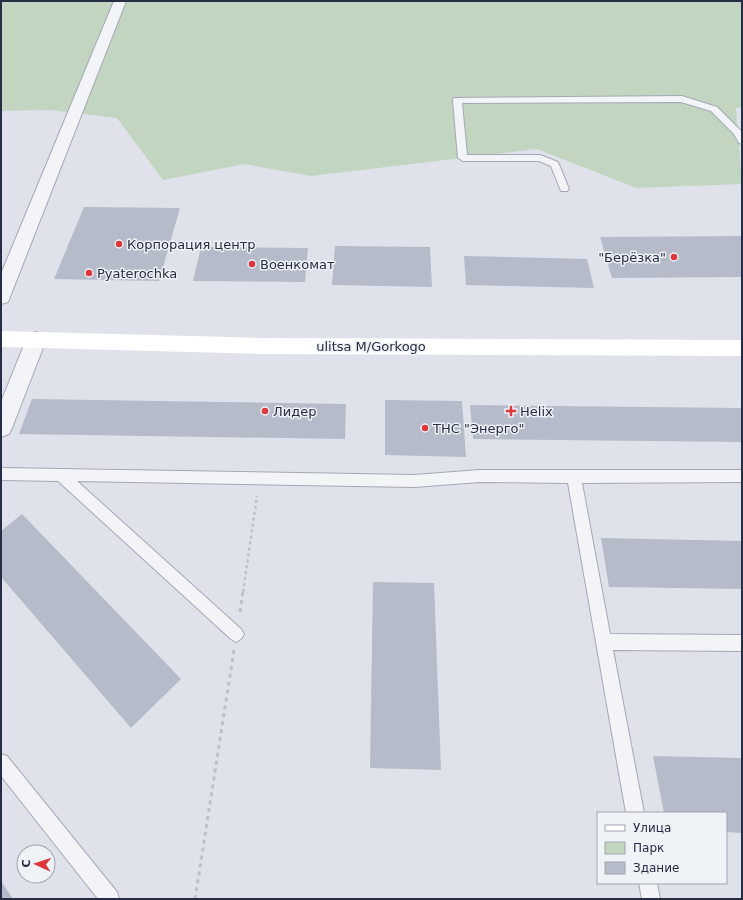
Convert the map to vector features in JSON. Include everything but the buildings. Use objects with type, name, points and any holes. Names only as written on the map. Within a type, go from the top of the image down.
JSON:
[{"type":"main road","name":"ulitsa M/Gorkogo","points":[[1,339],[262,346],[742,348]]},
{"type":"street","points":[[1,297],[120,1]]},
{"type":"street","points":[[1,428],[36,340]]},
{"type":"lane","points":[[564,189],[555,164],[540,158],[463,158],[457,100],[682,99],[714,108],[738,133],[742,141]]},
{"type":"lane","points":[[1,474],[414,481],[480,476],[742,476]]},
{"type":"lane","points":[[61,475],[236,634]]},
{"type":"lane","points":[[574,477],[635,812]]},
{"type":"lane","points":[[604,642],[742,643]]},
{"type":"lane","points":[[1,762],[110,899]]},
{"type":"lane","points":[[648,884],[651,899]]},
{"type":"path","points":[[195,899],[260,478]]},
{"type":"green space","points":[[1,1],[742,1],[742,107],[736,108],[742,184],[636,188],[537,149],[311,176],[245,164],[163,180],[117,118],[50,110],[1,111]]},
{"type":"place","name":"Корпорация центр","points":[[119,244]]},
{"type":"place","name":"\"Берёзка\"","points":[[674,257]]},
{"type":"place","name":"Военкомат","points":[[252,264]]},
{"type":"place","name":"Pyaterochka","points":[[89,273]]},
{"type":"place","name":"Лидер","points":[[265,411]]},
{"type":"place","name":"Helix","points":[[511,411]]},
{"type":"place","name":"ТНС \"Энерго\"","points":[[425,428]]}]
